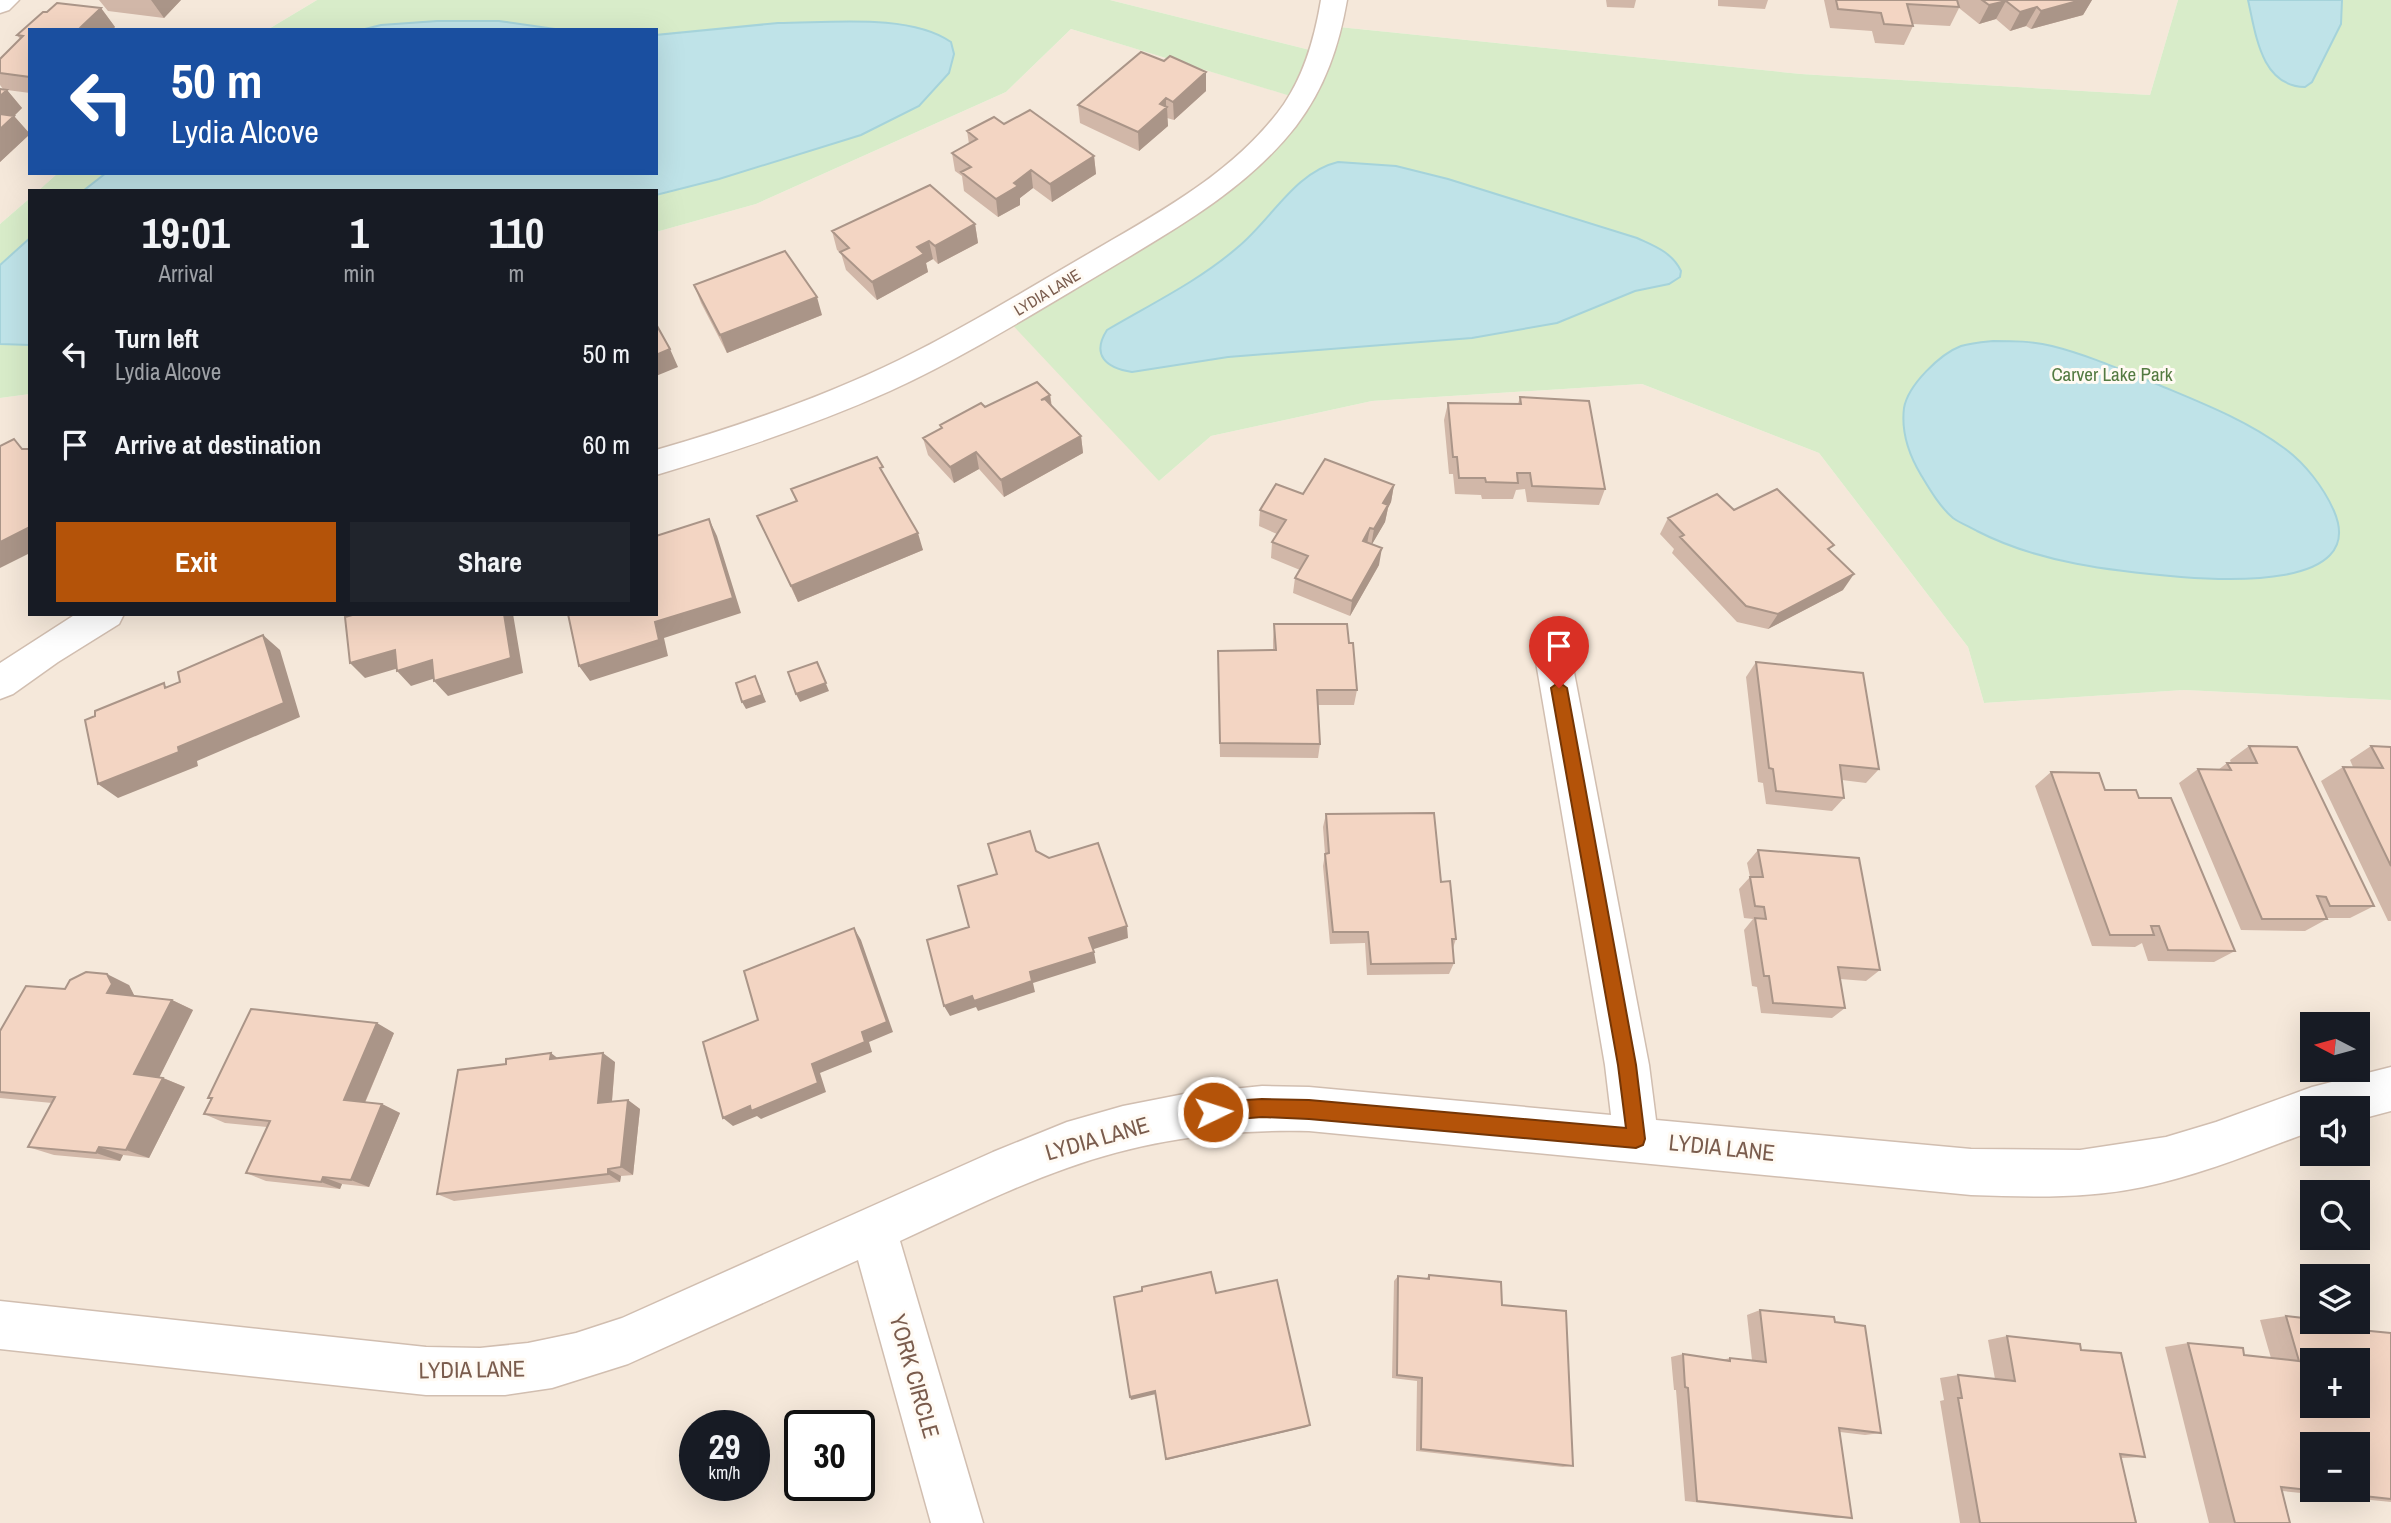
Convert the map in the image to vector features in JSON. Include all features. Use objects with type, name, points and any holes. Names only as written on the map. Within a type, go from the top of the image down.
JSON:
[{"type":"street","points":[[0,5],[6,0]]},
{"type":"street","name":"LYDIA LANE","points":[[658,462],[791,419],[898,373],[1005,317],[1196,202],[1249,160],[1297,105],[1317,70],[1334,0]]},
{"type":"street","points":[[0,683],[103,616]]},
{"type":"street","points":[[1554,662],[1627,1065],[1636,1139]]},
{"type":"street","name":"LYDIA LANE","points":[[2362,1096],[2391,1088]]},
{"type":"street","name":"LYDIA LANE","points":[[0,1325],[426,1371],[522,1371],[573,1360],[628,1340],[1067,1145],[1142,1123],[1213,1112],[1262,1108],[1309,1110],[1971,1172],[2077,1173],[2115,1170],[2175,1157],[2300,1114]]},
{"type":"street","name":"YORK CIRCLE","points":[[873,1229],[957,1523]]},
{"type":"shaded area","points":[[6,0],[317,0],[270,28],[28,28],[28,175],[56,175],[40,189],[28,189],[28,200],[0,224],[0,5]]},
{"type":"shaded area","points":[[1110,0],[2178,0],[2150,95],[1801,74],[1329,26],[1322,53]]},
{"type":"shaded area","points":[[1071,29],[1301,99],[1159,481],[1211,436],[1372,401],[1642,384],[1819,453],[1968,647],[1984,703],[2184,690],[2391,700],[2391,1523],[0,1523],[0,398],[28,394],[28,616],[658,616],[658,231],[756,204],[1006,92]]},
{"type":"green space","name":"Carver Lake Park","points":[[317,0],[1110,0],[1322,53],[1329,26],[1801,74],[2150,95],[2178,0],[2391,0],[2391,700],[2184,690],[1984,703],[1968,647],[1819,453],[1642,384],[1372,401],[1211,436],[1159,481],[1005,317],[1181,212],[1300,99],[1071,29],[1006,92],[756,204],[658,231],[658,189],[40,189],[56,175],[658,175],[658,28],[270,28]]},
{"type":"green space","points":[[28,200],[28,394],[0,398],[0,224]]},
{"type":"water","points":[[2248,0],[2342,0],[2341,24],[2312,82],[2305,87],[2290,84],[2279,78],[2270,68],[2258,43]]},
{"type":"water","points":[[437,21],[499,21],[548,28],[369,28]]},
{"type":"water","points":[[778,23],[891,23],[934,33],[951,42],[954,54],[949,73],[919,106],[861,135],[719,179],[658,194],[658,189],[86,189],[103,175],[658,175],[658,35]]},
{"type":"water","points":[[1338,162],[1396,166],[1448,179],[1637,238],[1662,250],[1673,259],[1681,271],[1680,277],[1669,284],[1635,291],[1557,323],[1472,338],[1228,357],[1132,372],[1108,364],[1100,347],[1107,330],[1207,271],[1250,236],[1296,186],[1323,167]]},
{"type":"water","points":[[28,240],[28,345],[0,344],[0,265]]},
{"type":"water","points":[[1993,341],[2045,344],[2092,359],[2207,405],[2269,438],[2306,468],[2330,502],[2339,537],[2330,555],[2311,567],[2285,575],[2227,579],[2155,575],[2076,564],[2025,551],[1956,520],[1936,498],[1913,459],[1905,434],[1904,408],[1918,380],[1944,356],[1961,346]]},
{"type":"building","points":[[1836,0],[1957,0],[1959,7],[1907,4],[1913,26],[1884,24],[1881,13],[1838,9]]},
{"type":"building","points":[[1982,0],[2081,0],[2041,11],[2037,7],[2020,12],[2006,1],[1989,5]]},
{"type":"building","points":[[57,3],[101,8],[81,27],[92,28],[28,28],[28,77],[0,73],[0,59],[23,36],[17,35],[43,12],[47,12]]},
{"type":"building","points":[[1141,52],[1164,61],[1170,56],[1206,72],[1173,102],[1166,98],[1160,104],[1167,107],[1138,132],[1078,105]]},
{"type":"building","points":[[1030,110],[1094,156],[1050,184],[1031,170],[1014,183],[1018,186],[996,199],[961,172],[971,167],[952,153],[977,139],[967,131],[994,117],[1004,124]]},
{"type":"building","points":[[0,114],[14,116],[0,129]]},
{"type":"building","points":[[930,185],[975,224],[935,246],[929,241],[917,247],[924,254],[872,282],[840,252],[849,248],[832,231]]},
{"type":"building","points":[[785,251],[817,297],[720,335],[694,285]]},
{"type":"building","points":[[658,328],[670,349],[658,354]]},
{"type":"building","points":[[1037,382],[1050,395],[1041,400],[1045,399],[1081,436],[1001,480],[976,452],[950,467],[923,438],[942,428],[940,425],[981,403],[985,407]]},
{"type":"building","points":[[1520,397],[1589,401],[1605,489],[1532,486],[1530,473],[1517,473],[1518,483],[1486,482],[1485,478],[1459,478],[1457,457],[1453,457],[1448,403],[1521,404]]},
{"type":"building","points":[[14,439],[22,449],[28,449],[28,528],[0,542],[0,446]]},
{"type":"building","points":[[877,457],[883,467],[880,468],[918,533],[791,586],[757,516],[797,501],[791,489]]},
{"type":"building","points":[[1325,459],[1394,485],[1383,503],[1388,505],[1374,529],[1370,528],[1363,541],[1382,548],[1352,601],[1295,578],[1308,556],[1272,542],[1286,520],[1260,510],[1276,484],[1303,494]]},
{"type":"building","points":[[1777,489],[1834,545],[1828,549],[1854,574],[1778,614],[1746,606],[1680,537],[1684,535],[1668,518],[1717,494],[1734,510]]},
{"type":"building","points":[[709,519],[733,598],[655,622],[659,640],[579,666],[568,616],[658,616],[658,535]]},
{"type":"building","points":[[504,616],[511,658],[434,681],[432,660],[397,671],[395,650],[350,663],[345,617]]},
{"type":"building","points":[[1274,624],[1347,624],[1349,643],[1353,643],[1357,690],[1317,690],[1320,744],[1220,743],[1218,651],[1276,650]]},
{"type":"building","points":[[263,635],[284,703],[178,747],[179,752],[98,784],[85,720],[95,716],[95,711],[164,683],[165,688],[180,682],[178,672]]},
{"type":"building","points":[[817,662],[826,683],[796,694],[788,672]]},
{"type":"building","points":[[1756,662],[1863,673],[1879,769],[1840,765],[1844,798],[1776,791],[1773,769],[1769,768]]},
{"type":"building","points":[[755,676],[762,695],[742,702],[736,683]]},
{"type":"building","points":[[2249,746],[2297,747],[2374,906],[2330,906],[2326,897],[2317,896],[2327,919],[2262,919],[2198,769],[2231,770],[2227,763],[2257,763]]},
{"type":"building","points":[[2371,746],[2391,747],[2391,866],[2343,767],[2383,768]]},
{"type":"building","points":[[2051,772],[2099,773],[2105,790],[2136,790],[2139,798],[2171,798],[2235,951],[2168,950],[2159,926],[2151,926],[2154,935],[2110,935]]},
{"type":"building","points":[[1434,813],[1441,882],[1450,881],[1456,939],[1452,939],[1454,963],[1371,964],[1368,932],[1333,932],[1325,854],[1329,853],[1326,814]]},
{"type":"building","points":[[1030,831],[1036,851],[1049,858],[1098,843],[1127,926],[1089,938],[1094,952],[1030,972],[1032,981],[974,1001],[972,996],[944,1006],[927,940],[969,927],[958,886],[997,874],[988,844]]},
{"type":"building","points":[[1758,850],[1859,858],[1880,970],[1838,967],[1845,1008],[1773,1003],[1769,976],[1764,976],[1755,918],[1766,919],[1764,907],[1755,906],[1750,877],[1763,877]]},
{"type":"building","points":[[854,928],[887,1022],[862,1032],[865,1042],[812,1064],[818,1083],[751,1111],[750,1106],[723,1118],[703,1042],[758,1020],[744,971]]},
{"type":"building","points":[[86,972],[107,974],[112,984],[107,993],[172,1000],[134,1074],[163,1078],[126,1150],[99,1147],[96,1153],[28,1147],[55,1097],[0,1092],[0,1031],[26,986],[65,989],[70,980]]},
{"type":"building","points":[[251,1009],[377,1023],[344,1100],[382,1104],[351,1180],[323,1177],[321,1182],[246,1173],[270,1121],[204,1114],[212,1098],[208,1098]]},
{"type":"building","points":[[551,1053],[550,1059],[603,1053],[598,1103],[628,1100],[621,1167],[608,1169],[608,1174],[437,1194],[458,1070],[506,1064],[506,1059]]},
{"type":"building","points":[[1211,1272],[1216,1293],[1277,1280],[1310,1425],[1166,1459],[1155,1391],[1130,1397],[1114,1297],[1142,1291],[1142,1287]]},
{"type":"building","points":[[1429,1275],[1501,1282],[1502,1305],[1566,1311],[1573,1466],[1421,1449],[1422,1378],[1397,1375],[1398,1276],[1429,1279]]},
{"type":"building","points":[[1760,1310],[1834,1317],[1835,1322],[1865,1326],[1881,1433],[1839,1428],[1852,1518],[1697,1501],[1683,1354],[1730,1361],[1730,1358],[1766,1362]]},
{"type":"building","points":[[2286,1316],[2300,1318],[2300,1334],[2370,1334],[2370,1331],[2391,1333],[2391,1499],[2370,1497],[2370,1432],[2300,1432],[2300,1489],[2281,1487],[2290,1523],[2235,1523],[2188,1343],[2243,1348],[2244,1355],[2299,1361]]},
{"type":"building","points":[[2007,1336],[2080,1344],[2081,1350],[2121,1353],[2145,1457],[2120,1454],[2136,1523],[1980,1523],[1958,1398],[1962,1398],[1958,1375],[2015,1381]]},
{"type":"route","points":[[1213,1112],[1262,1108],[1309,1110],[1636,1139],[1627,1065],[1559,688]]}]
